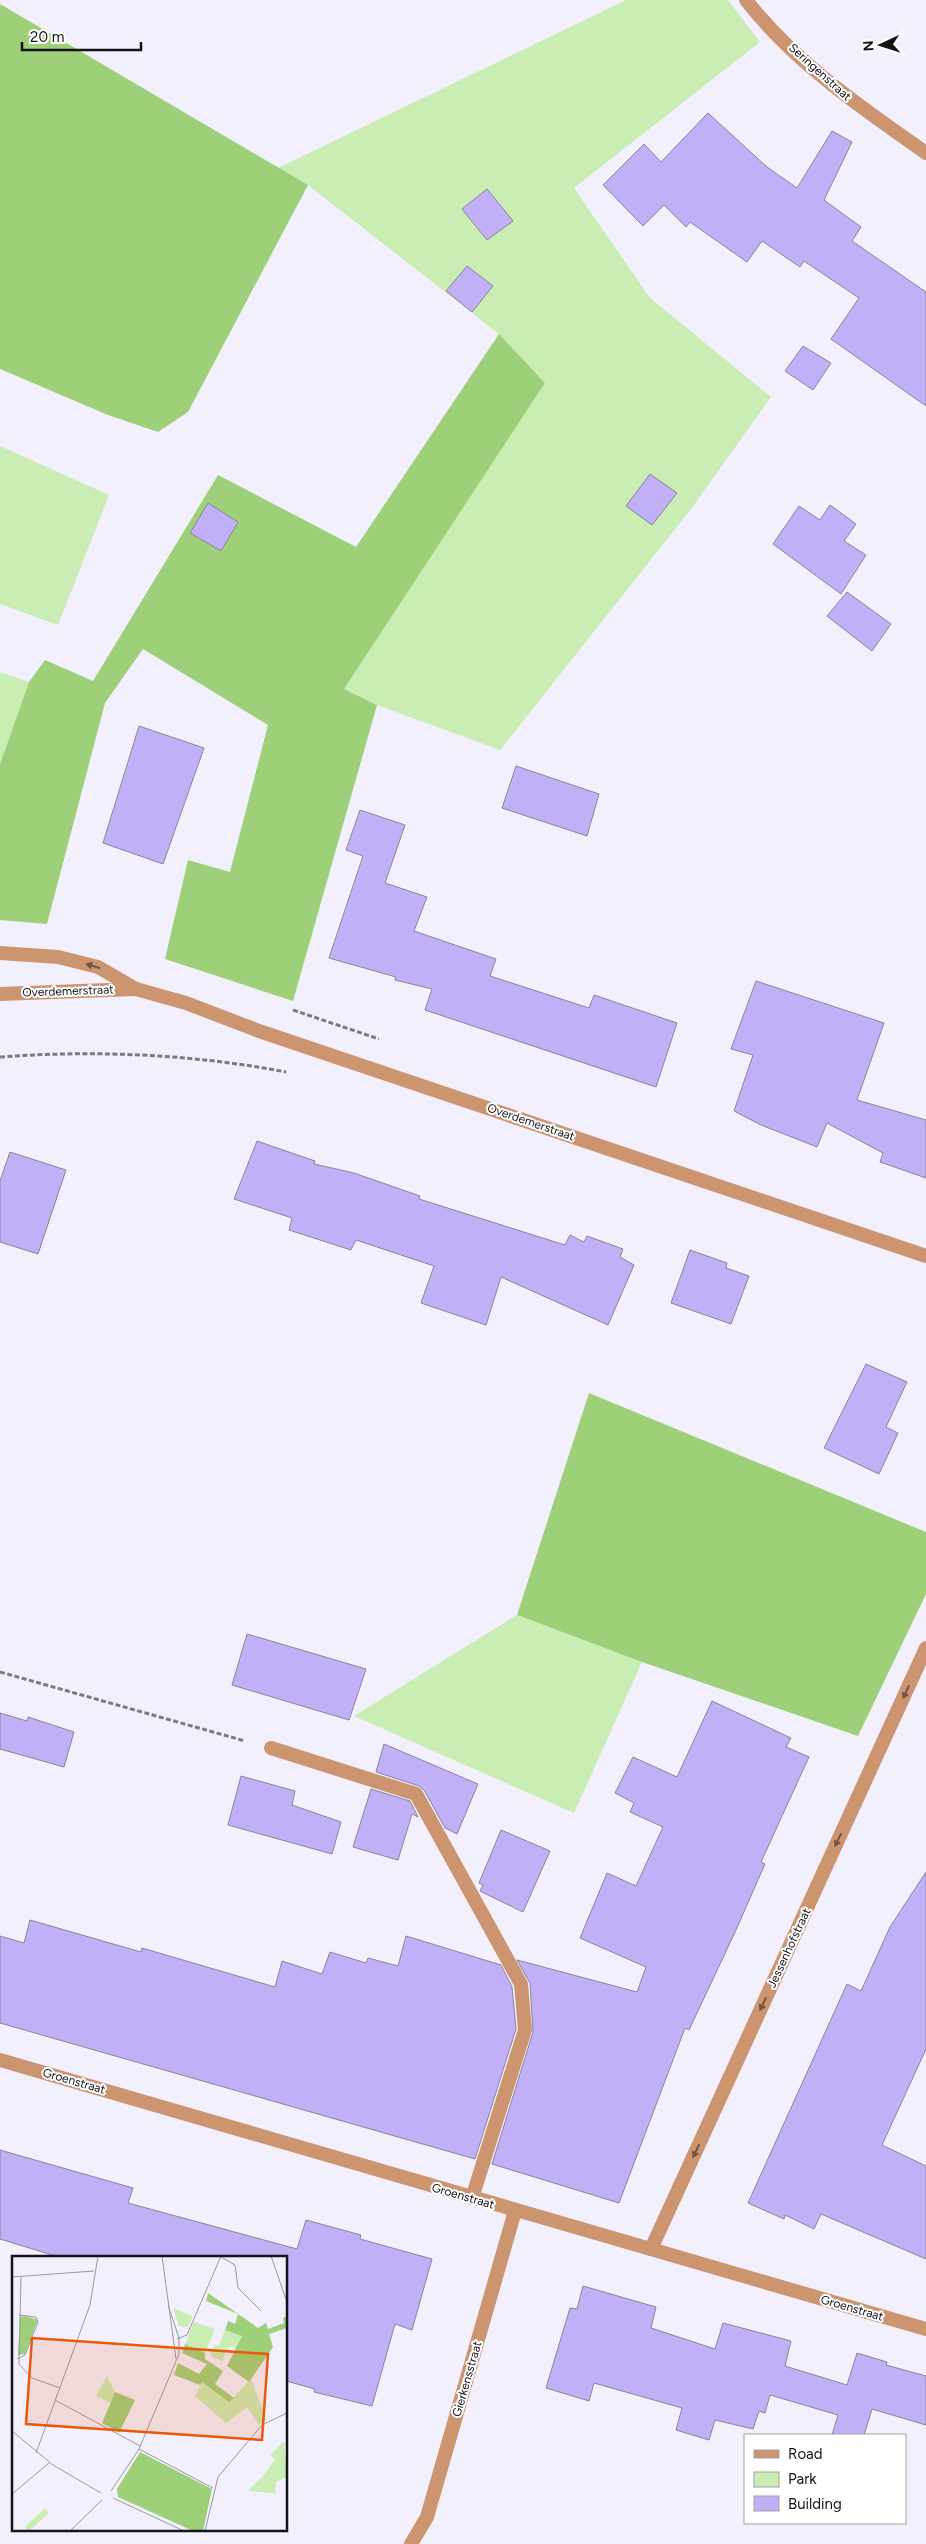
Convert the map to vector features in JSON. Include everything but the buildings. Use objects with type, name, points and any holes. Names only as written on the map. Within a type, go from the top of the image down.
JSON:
[{"type":"street","name":"Seringenstraat","points":[[746,0],[762,20],[842,94],[926,153]]},
{"type":"street","name":"Overdemerstraat","points":[[0,954],[58,956],[98,967],[136,988],[186,1003],[259,1031],[926,1256]]},
{"type":"street","name":"Overdemerstraat","points":[[0,994],[136,988]]},
{"type":"street","name":"Jessenhofstraat","points":[[651,2249],[926,1648]]},
{"type":"street","points":[[271,1748],[416,1794],[521,1984],[525,2030],[472,2198]]},
{"type":"street","name":"Groenstraat","points":[[0,2060],[926,2329]]},
{"type":"street","name":"Gierkensstraat","points":[[411,2544],[427,2517],[515,2211]]},
{"type":"path","points":[[0,1057],[107,1054],[212,1062],[292,1073]]},
{"type":"path","points":[[0,1672],[271,1748]]},
{"type":"green space","points":[[626,0],[728,0],[760,42],[574,188],[650,298],[771,397],[691,509],[500,750],[377,705],[344,689],[545,383],[499,334],[308,185],[278,168]]},
{"type":"green space","points":[[0,4],[308,185],[188,412],[158,432],[108,415],[0,369]]},
{"type":"green space","points":[[499,334],[545,383],[344,689],[377,705],[293,1001],[165,959],[188,860],[230,872],[268,725],[143,649],[105,703],[47,924],[0,920],[0,764],[29,682],[45,660],[93,681],[218,475],[356,547]]},
{"type":"green space","points":[[0,446],[109,495],[58,625],[0,604]]},
{"type":"green space","points":[[0,672],[29,682],[0,764]]},
{"type":"green space","points":[[589,1393],[926,1532],[926,1594],[858,1736],[642,1662],[517,1615]]},
{"type":"green space","points":[[517,1615],[642,1662],[574,1813],[354,1716]]}]
